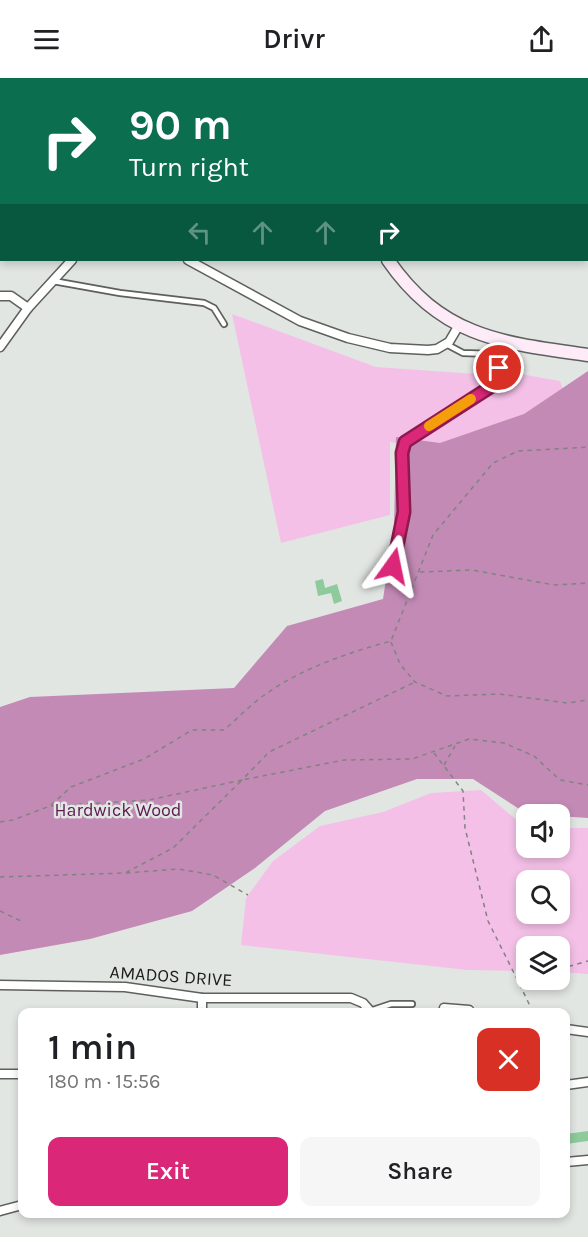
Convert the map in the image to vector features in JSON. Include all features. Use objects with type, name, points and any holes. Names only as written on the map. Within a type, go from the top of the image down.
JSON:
[{"type":"street","points":[[0,346],[28,308],[71,261]]},
{"type":"street","points":[[190,261],[300,321],[348,338],[390,348],[419,351],[437,349],[446,344],[459,325]]},
{"type":"street","points":[[389,261],[416,295],[432,309],[459,325],[509,343],[588,355]]},
{"type":"street","points":[[0,296],[11,296],[28,308]]},
{"type":"street","name":"AMADOS DRIVE","points":[[0,985],[125,987],[202,998],[351,998],[363,1003],[367,1008]]},
{"type":"street","points":[[202,998],[202,1008]]},
{"type":"street","points":[[570,1030],[588,1032]]},
{"type":"street","points":[[0,1074],[18,1074]]},
{"type":"street","points":[[570,1085],[588,1083]]},
{"type":"street","points":[[570,1162],[588,1160]]},
{"type":"street","points":[[0,1211],[18,1206]]},
{"type":"lane","points":[[53,280],[120,293],[204,303],[214,308],[224,324]]},
{"type":"lane","points":[[386,575],[393,566],[404,512],[402,453],[405,442],[492,386],[496,380],[499,368],[496,357],[492,354],[456,351],[446,344]]},
{"type":"lane","points":[[381,1008],[391,1004],[412,1004]]},
{"type":"path","points":[[588,447],[518,451],[493,463],[433,535],[391,641],[400,664],[415,682],[447,696],[499,694],[567,703],[588,700]]},
{"type":"path","points":[[420,572],[472,570],[554,585],[588,583]]},
{"type":"path","points":[[50,806],[71,787],[144,759],[192,730],[224,730],[262,696],[310,669],[361,649],[391,641]]},
{"type":"path","points":[[125,873],[174,848],[269,752],[415,682]]},
{"type":"path","points":[[0,822],[13,820],[50,806],[149,800],[344,760],[412,759],[469,739],[504,743],[534,756],[560,780],[588,785]]},
{"type":"path","points":[[444,766],[456,744]]},
{"type":"path","points":[[433,752],[463,791],[465,828],[488,921],[516,977]]},
{"type":"path","points":[[0,877],[178,869],[213,875],[248,895]]},
{"type":"path","points":[[0,911],[21,921]]},
{"type":"path","points":[[570,966],[588,961]]},
{"type":"path","points":[[522,990],[531,1008]]},
{"type":"shaded area","points":[[232,314],[376,367],[476,374],[515,373],[560,381],[567,400],[443,451],[390,442],[390,515],[281,543]]},
{"type":"shaded area","points":[[481,790],[516,820],[516,858],[570,858],[570,828],[588,828],[588,974],[570,973],[570,936],[516,936],[516,971],[467,970],[241,945],[246,898],[273,861],[320,826],[383,812],[431,793]]},
{"type":"green space","name":"Hardwick Wood","points":[[588,371],[588,818],[570,817],[570,804],[516,804],[516,807],[473,779],[417,779],[325,811],[255,868],[192,911],[90,939],[0,955],[0,707],[30,697],[234,688],[287,626],[383,599],[394,526],[396,437],[440,443],[524,414]]},
{"type":"building","points":[[323,579],[325,588],[337,584],[342,601],[334,604],[331,593],[318,596],[315,581]]},
{"type":"building","points":[[588,1131],[588,1141],[570,1143],[570,1133]]},
{"type":"slow traffic","points":[[429,426],[471,399]]},
{"type":"route","points":[[393,566],[404,512],[402,453],[405,442],[492,386],[499,368]]}]
